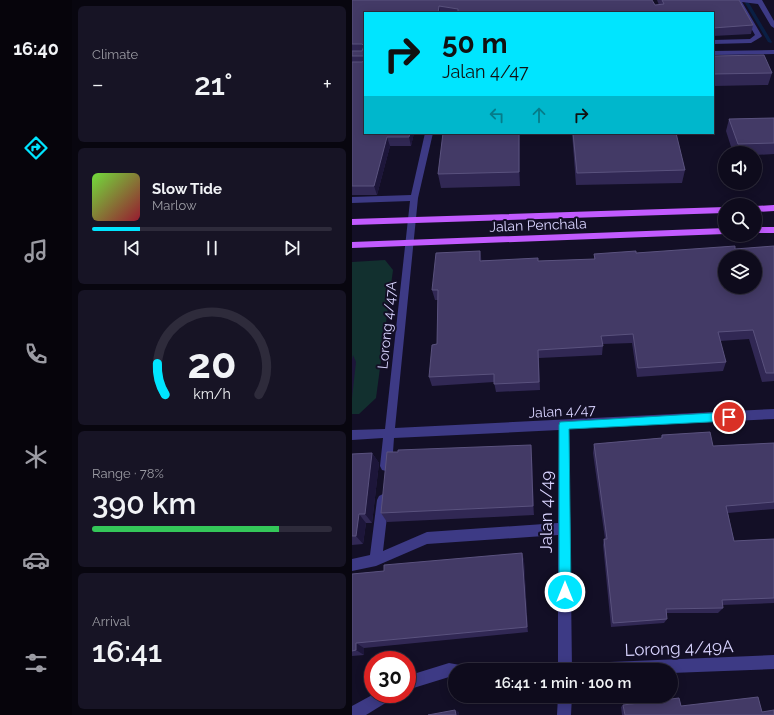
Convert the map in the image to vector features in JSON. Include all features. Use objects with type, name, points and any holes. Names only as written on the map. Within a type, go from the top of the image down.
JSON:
[{"type":"main road","points":[[762,209],[774,208]]},
{"type":"main road","name":"Jalan Penchala","points":[[352,222],[718,210]]},
{"type":"main road","points":[[762,230],[774,230]]},
{"type":"main road","name":"Jalan Penchala","points":[[352,245],[718,232]]},
{"type":"street","points":[[739,0],[761,1],[774,26]]},
{"type":"street","points":[[714,42],[751,40],[759,36],[739,0]]},
{"type":"street","points":[[731,41],[736,53]]},
{"type":"street","points":[[714,53],[774,52]]},
{"type":"street","name":"Lorong 4/47A","points":[[376,560],[414,198],[429,134]]},
{"type":"street","points":[[352,200],[414,198]]},
{"type":"street","name":"Jalan 4/47","points":[[352,435],[774,414]]},
{"type":"street","name":"Jalan 4/49","points":[[564,425],[565,663]]},
{"type":"street","points":[[352,565],[376,560],[427,538],[564,529]]},
{"type":"street","name":"Lorong 4/49A","points":[[678,666],[774,662]]},
{"type":"street","points":[[416,680],[448,670]]},
{"type":"street","points":[[352,713],[370,703]]},
{"type":"street","points":[[564,715],[565,703]]},
{"type":"green space","points":[[385,260],[393,270],[376,398],[359,414],[352,414],[352,262]]},
{"type":"building","points":[[352,0],[652,0],[655,5],[664,4],[662,0],[739,0],[753,25],[714,28],[714,12],[458,12],[458,9],[439,6],[438,12],[364,12],[364,46],[362,44],[352,44]]},
{"type":"building","points":[[364,46],[364,56],[352,56],[352,51],[362,51]]},
{"type":"building","points":[[764,55],[772,73],[714,74],[714,56]]},
{"type":"building","points":[[364,61],[364,134],[410,134],[409,137],[387,137],[374,186],[352,186],[352,62]]},
{"type":"building","points":[[774,118],[774,143],[738,144],[729,119]]},
{"type":"building","points":[[443,134],[519,134],[519,172],[438,174]]},
{"type":"building","points":[[573,134],[676,134],[685,170],[577,173]]},
{"type":"building","points":[[735,246],[735,249],[774,246],[774,373],[766,373],[753,330],[718,332],[726,362],[638,368],[633,334],[601,336],[603,346],[538,350],[539,382],[494,384],[494,374],[429,377],[432,345],[437,344],[438,290],[432,290],[436,253],[480,251],[480,261],[538,258],[538,261],[595,259],[594,254],[636,251],[636,253]]},
{"type":"building","points":[[710,432],[713,446],[774,443],[774,502],[726,506],[734,541],[774,539],[774,598],[722,600],[723,608],[666,609],[667,619],[613,623],[604,539],[607,539],[594,444],[662,438],[662,435]]},
{"type":"building","points":[[531,445],[533,506],[381,513],[387,452],[398,452],[398,450]]},
{"type":"building","points":[[372,453],[365,514],[359,514],[356,536],[352,536],[352,454]]},
{"type":"building","points":[[522,553],[527,627],[356,643],[356,650],[352,651],[352,574],[384,571],[384,565]]},
{"type":"building","points":[[758,697],[762,712],[774,710],[774,715],[625,715],[623,705],[639,703],[678,703],[679,698],[681,706]]},
{"type":"building","points":[[455,710],[456,715],[428,715]]},
{"type":"waterway","points":[[747,3],[770,42]]},
{"type":"route","points":[[565,592],[564,425],[729,417]]}]
